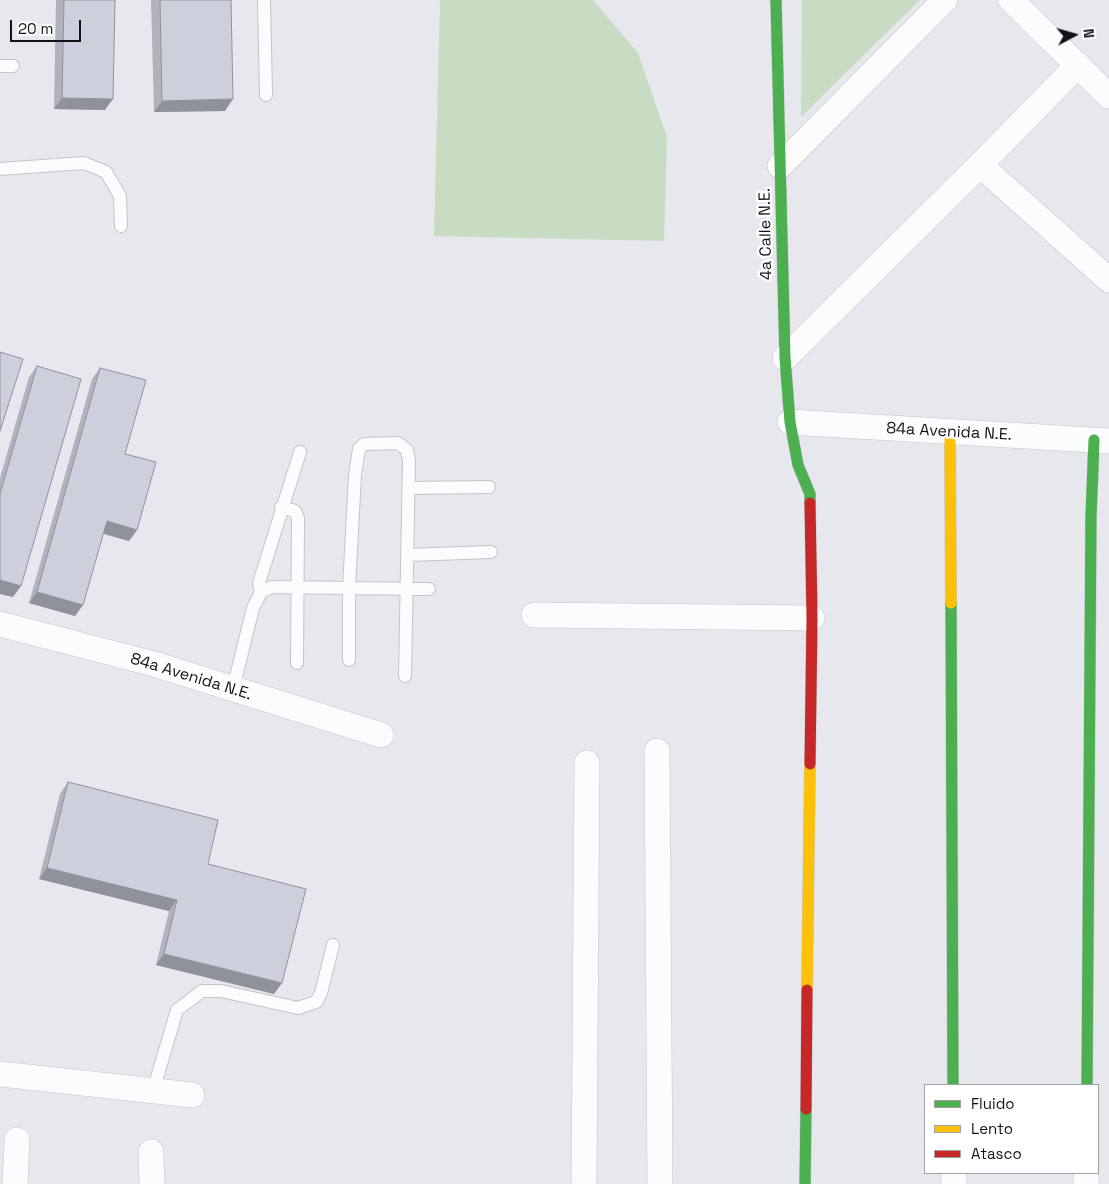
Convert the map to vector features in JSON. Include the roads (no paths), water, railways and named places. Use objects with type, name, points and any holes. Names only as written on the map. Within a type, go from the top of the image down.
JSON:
[{"type":"street","name":"4a Calle N.E.","points":[[776,0],[785,358],[790,422],[798,466],[810,494],[812,618],[805,1184]]},
{"type":"street","points":[[780,166],[945,0]]},
{"type":"street","points":[[1011,0],[1109,96]]},
{"type":"street","points":[[785,358],[1078,65]]},
{"type":"street","points":[[980,165],[1109,280]]},
{"type":"street","name":"84a Avenida N.E.","points":[[790,422],[950,433],[1102,440]]},
{"type":"street","points":[[950,433],[953,1084]]},
{"type":"street","points":[[1087,1084],[1091,516],[1102,440]]},
{"type":"street","points":[[534,615],[812,618]]},
{"type":"street","name":"84a Avenida N.E.","points":[[0,624],[154,664],[381,735]]},
{"type":"street","points":[[657,751],[660,1184]]},
{"type":"street","points":[[584,1184],[587,763]]},
{"type":"street","points":[[0,1074],[192,1095]]},
{"type":"street","points":[[16,1184],[17,1140]]},
{"type":"street","points":[[151,1152],[152,1184]]},
{"type":"lane","points":[[264,0],[266,95]]},
{"type":"lane","points":[[0,66],[13,66]]},
{"type":"lane","points":[[0,169],[84,163],[106,172],[120,196],[121,226]]},
{"type":"lane","points":[[350,660],[349,588],[355,475],[359,449],[364,444],[398,443],[407,450],[409,461],[405,676]]},
{"type":"lane","points":[[262,592],[259,583],[281,507],[300,452]]},
{"type":"lane","points":[[409,488],[489,487]]},
{"type":"lane","points":[[281,507],[295,510],[298,518],[296,588],[298,664]]},
{"type":"lane","points":[[408,555],[491,552]]},
{"type":"lane","points":[[233,689],[253,608],[262,592],[272,587],[429,589]]},
{"type":"lane","points":[[153,1091],[177,1010],[202,991],[221,991],[298,1008],[316,1002],[321,993],[333,945]]}]
